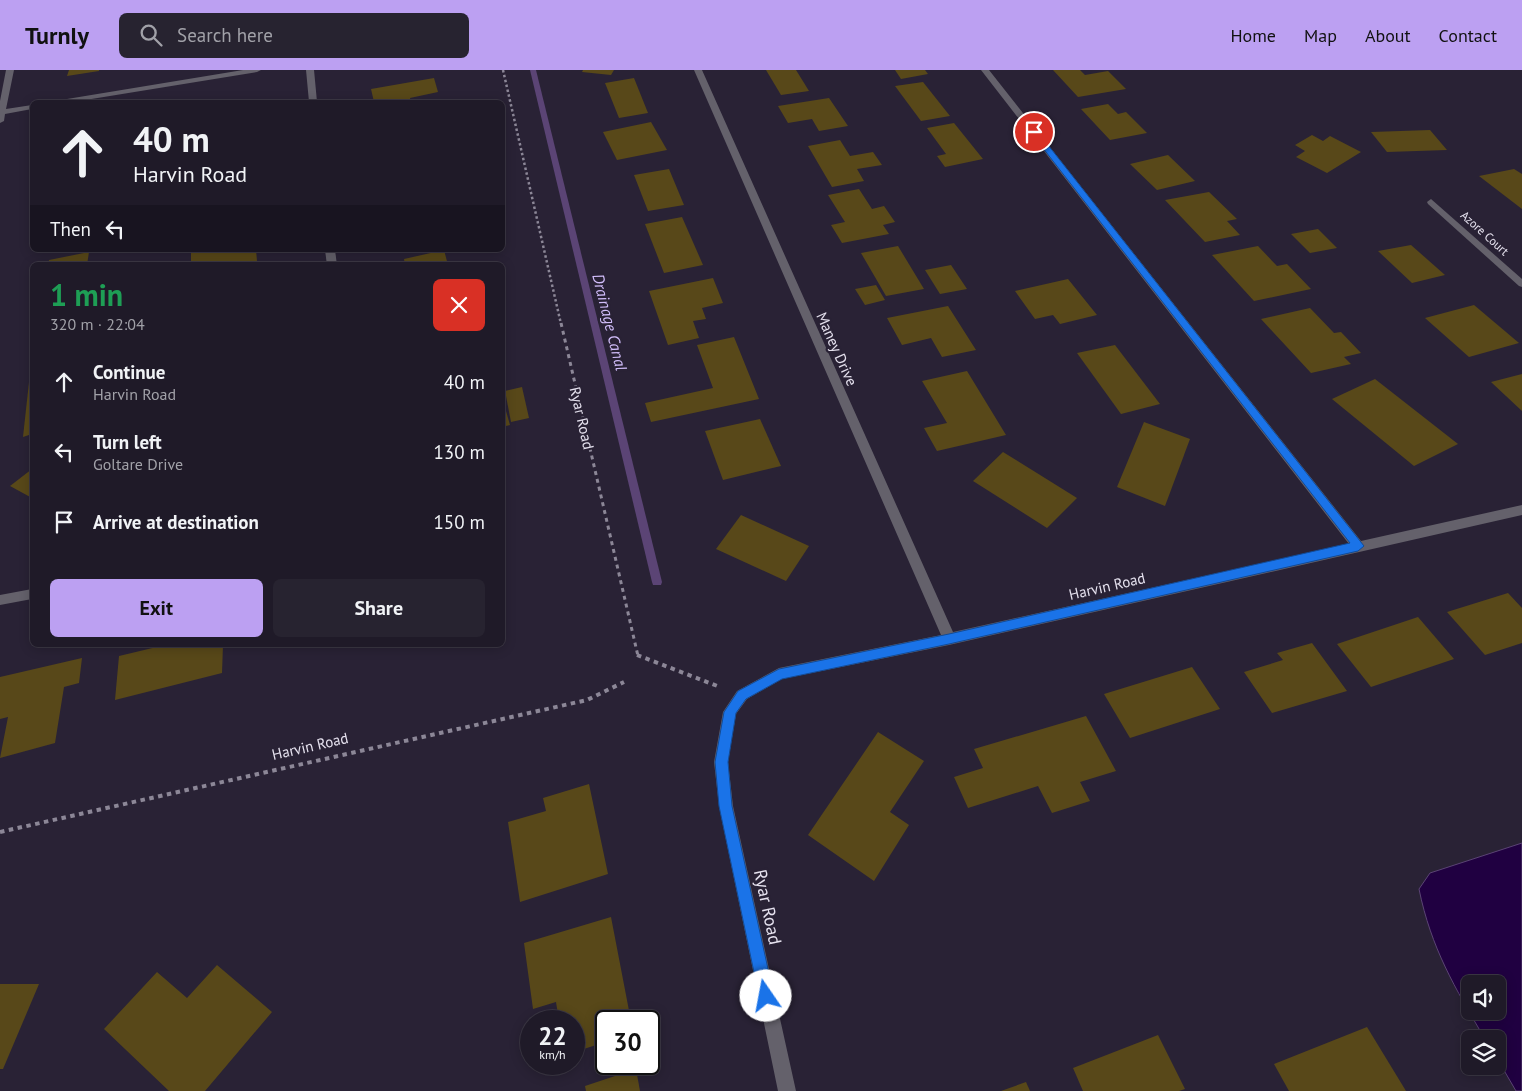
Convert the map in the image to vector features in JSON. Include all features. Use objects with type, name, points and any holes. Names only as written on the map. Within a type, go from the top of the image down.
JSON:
[{"type":"street","points":[[10,70],[1,117],[30,108]]},
{"type":"street","points":[[74,100],[257,70]]},
{"type":"street","points":[[310,70],[313,100]]},
{"type":"street","name":"Maney Drive","points":[[698,70],[949,639]]},
{"type":"street","points":[[985,70],[1358,546]]},
{"type":"street","name":"Azore Court","points":[[1431,202],[1522,284]]},
{"type":"street","name":"Harvin Road","points":[[725,730],[730,712],[742,695],[779,674],[949,639],[1522,510]]},
{"type":"street","points":[[0,600],[30,594]]},
{"type":"street","name":"Ryar Road","points":[[725,730],[721,762],[726,806],[786,1091]]},
{"type":"path","name":"Ryar Road","points":[[503,70],[637,656],[742,695]]},
{"type":"path","name":"Harvin Road","points":[[0,832],[587,700],[624,682]]},
{"type":"shaded area","points":[[1522,843],[1522,1091],[1516,1091],[1506,1074],[1506,1030],[1480,1030],[1474,1020],[1506,1020],[1506,975],[1461,975],[1461,997],[1437,949],[1419,889],[1430,873]]},
{"type":"building","points":[[69,70],[99,70],[99,71],[67,76]]},
{"type":"building","points":[[583,70],[614,70],[611,75],[582,72]]},
{"type":"building","points":[[766,70],[796,70],[809,91],[781,95]]},
{"type":"building","points":[[895,70],[925,70],[928,74],[901,79]]},
{"type":"building","points":[[1053,70],[1080,70],[1085,75],[1108,71],[1126,89],[1078,97]]},
{"type":"building","points":[[434,78],[438,92],[410,98],[410,100],[374,100],[371,89]]},
{"type":"building","points":[[634,78],[648,113],[619,118],[605,83]]},
{"type":"building","points":[[923,82],[950,116],[921,121],[895,86]]},
{"type":"building","points":[[829,98],[848,126],[819,131],[812,119],[788,123],[778,106]]},
{"type":"building","points":[[1108,104],[1118,114],[1126,112],[1147,133],[1110,140],[1081,109]]},
{"type":"building","points":[[651,122],[667,150],[617,160],[603,132]]},
{"type":"building","points":[[954,123],[983,159],[945,167],[937,156],[946,154],[927,128]]},
{"type":"building","points":[[1430,130],[1447,150],[1387,152],[1371,132]]},
{"type":"building","points":[[1312,135],[1323,141],[1330,136],[1361,152],[1327,173],[1296,157],[1305,151],[1295,145]]},
{"type":"building","points":[[840,140],[850,156],[873,152],[882,165],[857,169],[864,181],[832,187],[808,146]]},
{"type":"building","points":[[1168,155],[1195,181],[1157,190],[1130,164]]},
{"type":"building","points":[[669,169],[684,205],[648,211],[634,175]]},
{"type":"building","points":[[1514,169],[1522,174],[1522,209],[1479,176]]},
{"type":"building","points":[[859,189],[872,209],[884,206],[895,222],[883,225],[889,234],[842,243],[831,225],[845,222],[828,195]]},
{"type":"building","points":[[1209,192],[1237,219],[1227,221],[1240,235],[1205,242],[1165,200]]},
{"type":"building","points":[[682,217],[703,265],[664,273],[645,224]]},
{"type":"building","points":[[1318,229],[1337,248],[1310,253],[1291,234]]},
{"type":"building","points":[[1411,245],[1445,275],[1412,283],[1378,251]]},
{"type":"building","points":[[898,246],[924,289],[886,296],[861,253]]},
{"type":"building","points":[[1258,246],[1277,266],[1287,264],[1311,289],[1254,301],[1212,255]]},
{"type":"building","points":[[89,252],[87,262],[49,262],[49,260]]},
{"type":"building","points":[[191,252],[256,252],[257,261],[252,262],[191,262]]},
{"type":"building","points":[[435,252],[445,252],[447,262],[404,262],[404,259]]},
{"type":"building","points":[[951,265],[967,289],[940,294],[925,270]]},
{"type":"building","points":[[713,278],[723,303],[702,308],[706,319],[693,321],[699,338],[668,345],[649,291]]},
{"type":"building","points":[[1068,279],[1097,315],[1060,324],[1053,315],[1035,319],[1015,291]]},
{"type":"building","points":[[876,285],[885,300],[865,305],[855,289]]},
{"type":"building","points":[[1474,305],[1519,343],[1469,357],[1425,318]]},
{"type":"building","points":[[948,306],[976,350],[942,357],[931,338],[902,345],[887,318]]},
{"type":"building","points":[[1310,308],[1334,333],[1341,332],[1361,353],[1344,357],[1351,364],[1311,373],[1261,319]]},
{"type":"building","points":[[734,337],[759,399],[651,422],[645,403],[713,388],[697,345]]},
{"type":"building","points":[[1115,345],[1160,404],[1121,414],[1077,353]]},
{"type":"building","points":[[967,371],[1006,435],[937,451],[924,428],[947,423],[922,381]]},
{"type":"building","points":[[1522,374],[1522,411],[1491,382]]},
{"type":"building","points":[[1375,379],[1458,444],[1414,466],[1332,399]]},
{"type":"building","points":[[29,382],[30,382],[30,435],[23,437]]},
{"type":"building","points":[[522,387],[529,418],[511,422],[505,391]]},
{"type":"building","points":[[505,408],[510,425],[505,426]]},
{"type":"building","points":[[760,419],[781,466],[723,480],[705,431]]},
{"type":"building","points":[[1144,422],[1190,439],[1165,506],[1117,487]]},
{"type":"building","points":[[1003,452],[1077,498],[1047,528],[973,481]]},
{"type":"building","points":[[30,471],[30,497],[10,486]]},
{"type":"building","points":[[741,515],[809,546],[786,581],[716,549]]},
{"type":"building","points":[[1508,593],[1522,608],[1522,643],[1485,655],[1447,612]]},
{"type":"building","points":[[1418,617],[1454,659],[1371,687],[1337,644]]},
{"type":"building","points":[[1312,643],[1347,691],[1272,713],[1244,672],[1283,660],[1277,653]]},
{"type":"building","points":[[157,647],[223,647],[222,673],[115,700],[119,656]]},
{"type":"building","points":[[82,658],[79,683],[64,687],[55,743],[0,758],[8,717],[0,719],[0,677]]},
{"type":"building","points":[[1192,667],[1220,709],[1130,738],[1104,694]]},
{"type":"building","points":[[1086,716],[1116,771],[1080,782],[1090,801],[1052,813],[1038,786],[968,808],[954,777],[983,768],[974,749]]},
{"type":"building","points":[[878,732],[924,761],[890,812],[909,825],[874,881],[808,835]]},
{"type":"building","points":[[589,784],[608,874],[520,902],[508,822],[546,811],[543,798]]},
{"type":"building","points":[[611,917],[629,1010],[595,1010],[595,1045],[585,1049],[585,1010],[557,1010],[556,1002],[533,1009],[524,943]]},
{"type":"building","points":[[217,965],[272,1012],[205,1091],[169,1091],[104,1029],[157,972],[187,998]]},
{"type":"building","points":[[0,984],[39,984],[3,1069],[0,1069]]},
{"type":"building","points":[[1367,1027],[1406,1091],[1289,1091],[1274,1064]]},
{"type":"building","points":[[1158,1035],[1185,1089],[1179,1091],[1083,1091],[1073,1068]]},
{"type":"building","points":[[618,1075],[637,1075],[640,1091],[586,1091],[585,1086]]},
{"type":"building","points":[[1026,1082],[1030,1091],[1001,1091]]},
{"type":"waterway","name":"Drainage Canal","points":[[533,70],[657,582]]},
{"type":"route","points":[[766,996],[726,806],[721,762],[725,730],[730,712],[742,695],[779,674],[949,639],[1358,546],[1034,132]]}]
